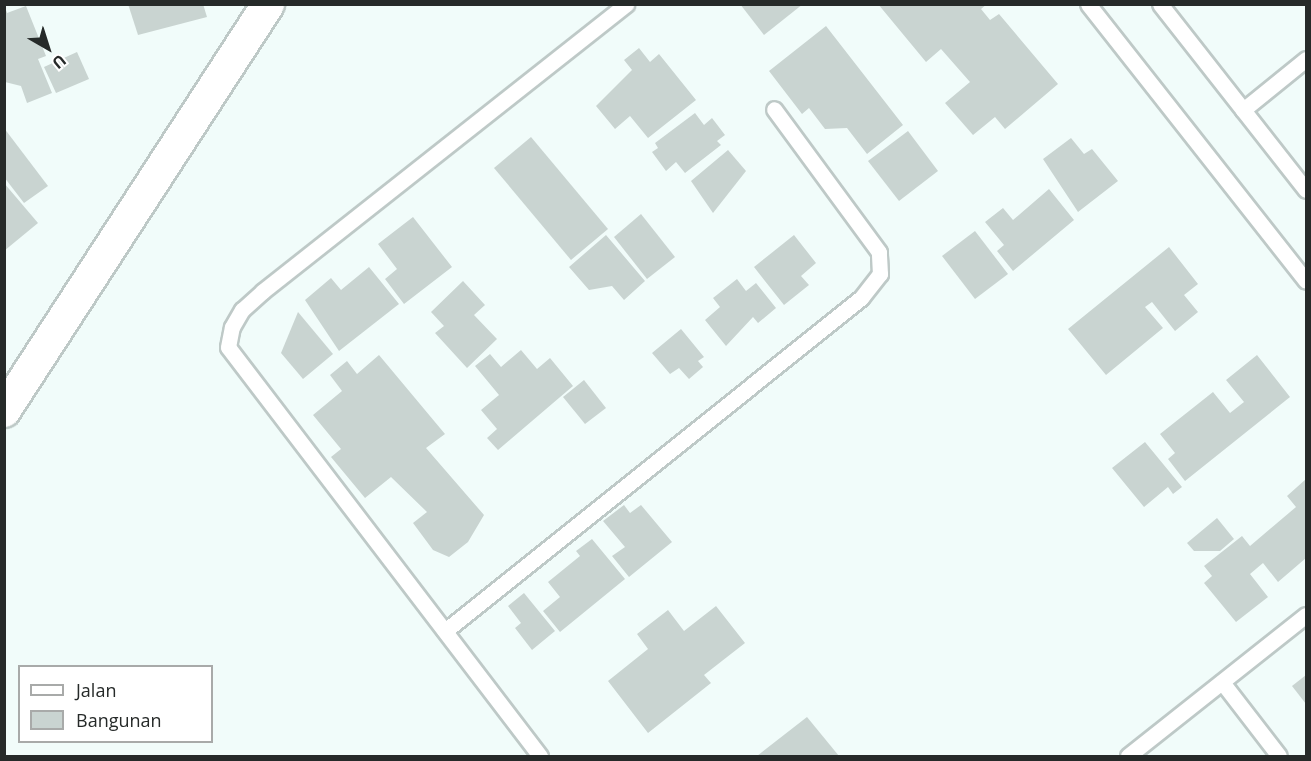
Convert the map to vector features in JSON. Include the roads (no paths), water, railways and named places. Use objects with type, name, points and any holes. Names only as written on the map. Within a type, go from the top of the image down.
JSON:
[{"type":"street","points":[[4,411],[268,4]]},
{"type":"lane","points":[[540,756],[228,347],[232,327],[263,291],[626,4]]},
{"type":"lane","points":[[1088,4],[1306,281]]},
{"type":"lane","points":[[1160,4],[1306,190]]},
{"type":"lane","points":[[1243,110],[1306,59]]},
{"type":"lane","points":[[445,632],[861,298],[880,274],[879,252],[774,109]]},
{"type":"lane","points":[[1128,756],[1306,615]]},
{"type":"lane","points":[[1222,682],[1279,756]]}]
